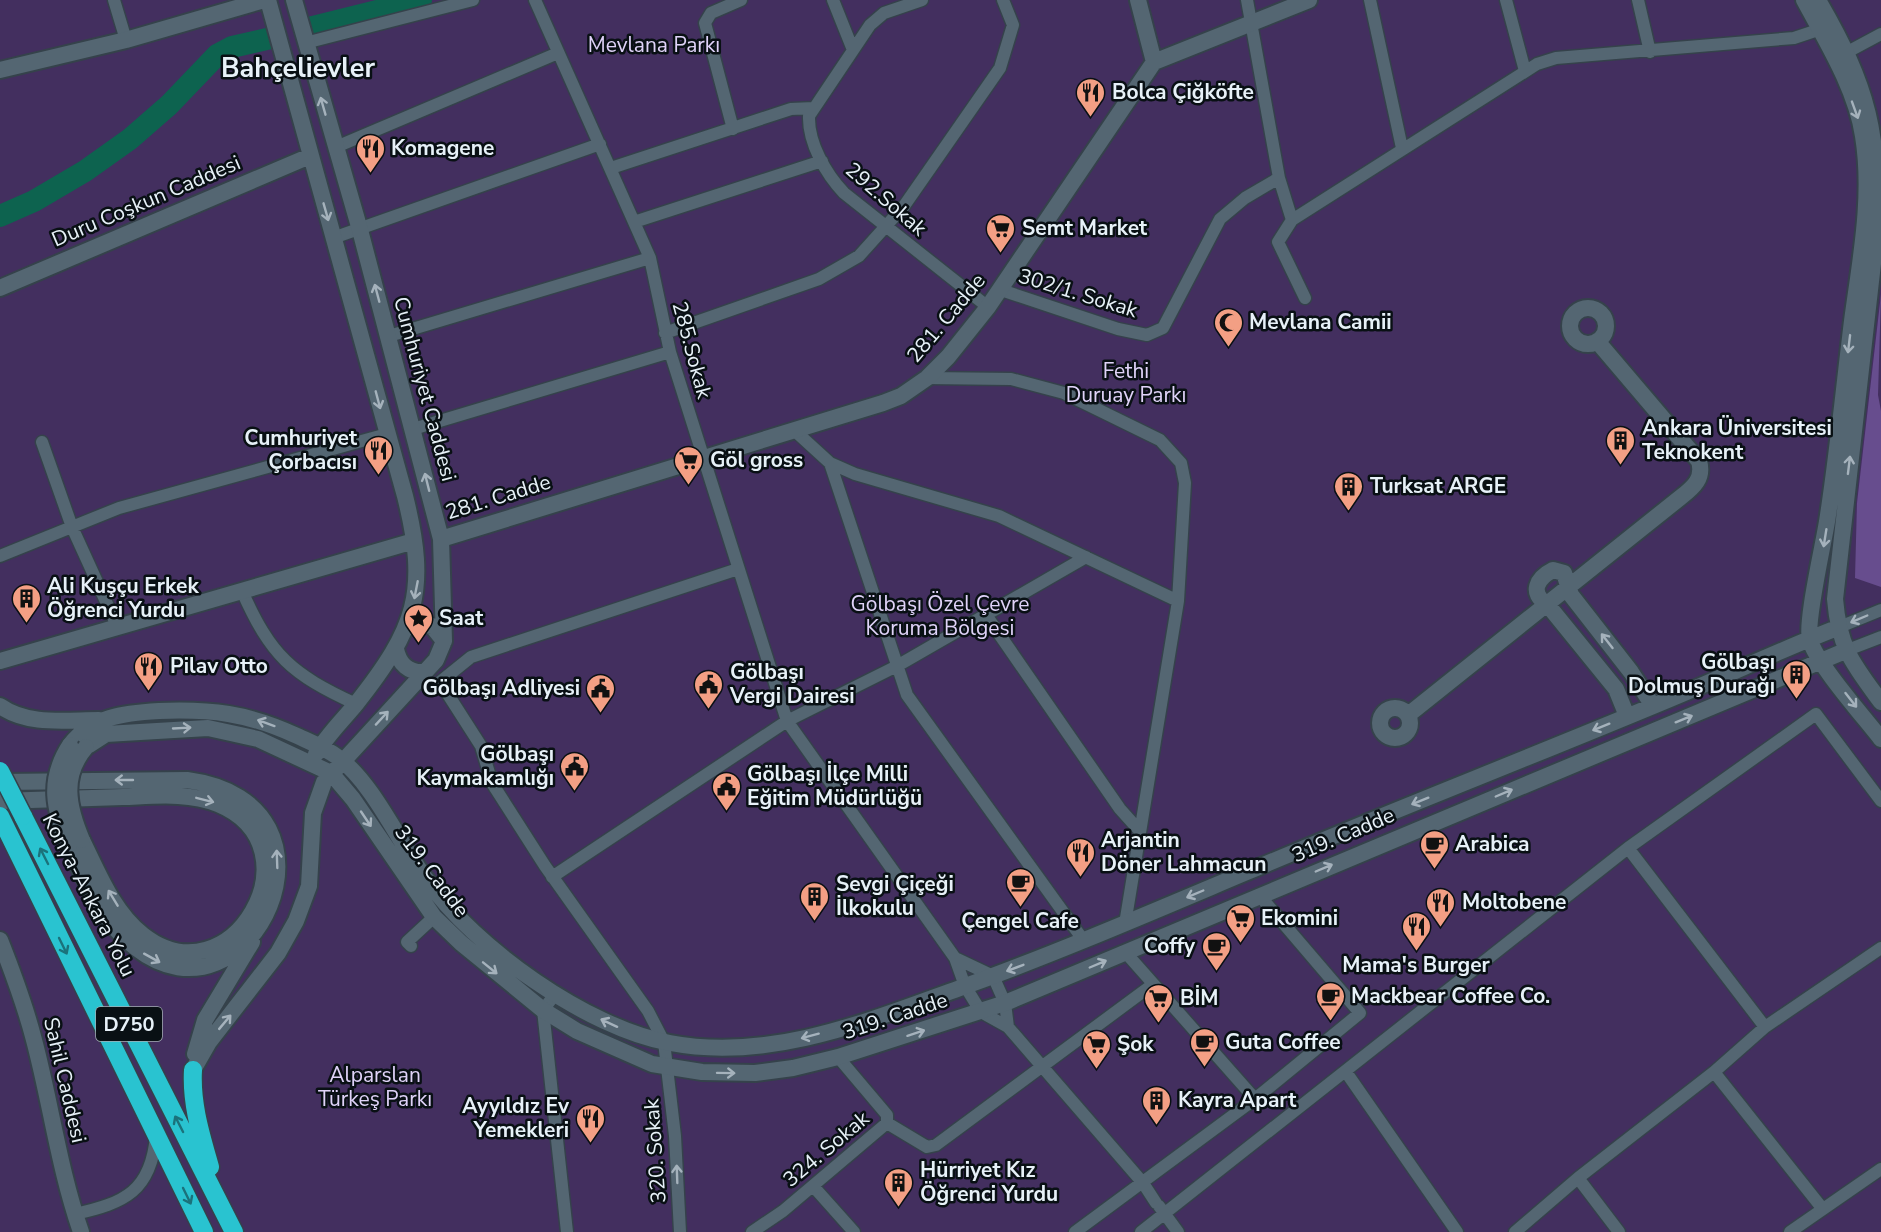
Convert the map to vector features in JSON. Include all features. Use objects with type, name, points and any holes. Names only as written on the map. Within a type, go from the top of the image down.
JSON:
[{"type":"highway","name":"Konya-Ankara Yolu","points":[[0,771],[234,1232]]},
{"type":"highway","name":"D750","points":[[0,817],[204,1232]]},
{"type":"highway","points":[[193,1070],[192,1088],[195,1114],[222,1209]]},
{"type":"street","points":[[114,0],[126,40]]},
{"type":"street","points":[[0,70],[126,40],[266,0],[387,434],[414,541],[418,581],[407,628],[396,649],[356,704],[320,746],[310,763]]},
{"type":"street","name":"Cumhuriyet Caddesi","points":[[193,1070],[209,1042],[278,953],[296,921],[311,873],[312,824],[316,800],[336,766],[437,657],[444,641],[441,539],[360,230],[294,0]]},
{"type":"street","points":[[305,43],[473,0]]},
{"type":"street","name":"285.Sokak","points":[[535,0],[650,258],[670,352],[787,721],[955,958]]},
{"type":"street","points":[[733,129],[705,23],[711,13],[741,0]]},
{"type":"street","points":[[832,0],[853,50]]},
{"type":"street","name":"292.Sokak","points":[[922,0],[884,12],[870,25],[809,116],[808,130],[831,179],[885,227],[988,307]]},
{"type":"street","points":[[665,333],[819,279],[859,256],[904,206],[1000,68],[1013,25],[1003,0]]},
{"type":"street","points":[[1138,0],[1154,62],[1309,0]]},
{"type":"street","points":[[1247,0],[1249,25],[1279,178],[1292,220]]},
{"type":"street","points":[[1370,0],[1402,148]]},
{"type":"street","points":[[1506,0],[1525,71]]},
{"type":"street","points":[[1638,0],[1650,52]]},
{"type":"street","points":[[1804,0],[1826,27]]},
{"type":"street","points":[[1818,0],[1826,27],[1839,56],[1873,119],[1881,184],[1835,599],[1837,628],[1845,651],[1881,702]]},
{"type":"street","points":[[1305,298],[1278,242],[1292,220],[1525,71],[1556,58],[1650,52],[1794,38],[1826,27]]},
{"type":"street","points":[[1839,56],[1881,34]]},
{"type":"street","points":[[336,147],[558,53]]},
{"type":"street","points":[[1839,56],[1844,80],[1863,135],[1866,171],[1864,217],[1829,511],[1813,600],[1809,639],[1821,661],[1881,739]]},
{"type":"street","name":"281. Cadde","points":[[441,539],[703,457],[795,431],[901,396],[927,378],[948,357],[1001,290],[1154,62]]},
{"type":"street","points":[[611,168],[791,109],[814,108]]},
{"type":"street","points":[[333,238],[600,144]]},
{"type":"street","name":"Duru Coşkun Caddesi","points":[[0,288],[310,156]]},
{"type":"street","points":[[634,222],[822,161]]},
{"type":"street","name":"302/1. Sokak","points":[[1001,290],[1118,329],[1148,335],[1163,328],[1220,219],[1245,198],[1279,178]]},
{"type":"street","points":[[388,336],[650,258]]},
{"type":"street","points":[[1408,715],[1700,479],[1702,470],[1699,461],[1597,341]]},
{"type":"street","points":[[413,429],[670,352]]},
{"type":"street","points":[[927,378],[1011,379],[1064,393],[1160,440],[1181,463],[1185,483],[1178,602],[1138,829],[1125,924]]},
{"type":"street","points":[[795,431],[830,464],[855,474],[999,516],[1178,602]]},
{"type":"street","points":[[0,556],[119,508],[387,434]]},
{"type":"street","points":[[42,442],[72,527],[118,628]]},
{"type":"street","points":[[830,464],[907,694],[1084,941]]},
{"type":"street","points":[[0,661],[414,541]]},
{"type":"street","points":[[552,877],[787,721],[897,666],[1086,557]]},
{"type":"street","points":[[437,657],[455,670],[471,657],[738,569]]},
{"type":"street","points":[[1628,717],[1616,690],[1547,604],[1541,600],[1536,591],[1538,581],[1546,573],[1560,570],[1568,580],[1567,588],[1631,672],[1653,706]]},
{"type":"street","points":[[242,591],[267,641],[290,667],[327,690],[356,704]]},
{"type":"street","points":[[1837,628],[1881,610]]},
{"type":"street","points":[[986,615],[1120,809],[1138,829]]},
{"type":"street","points":[[407,628],[417,624],[432,626],[444,641]]},
{"type":"street","name":"319. Cadde","points":[[0,801],[179,796],[207,800],[230,810],[255,833],[263,855],[262,891],[249,917],[225,941],[190,953],[165,948],[142,934],[123,914],[57,814],[53,791],[58,766],[78,746],[106,734],[208,728],[258,739],[310,763],[336,766],[366,789],[426,879],[449,909],[496,950],[576,1007],[615,1026],[664,1042],[704,1049],[745,1049],[779,1044],[852,1024],[993,976],[1084,941],[1249,871],[1628,717],[1837,628]]},
{"type":"street","points":[[1845,651],[1881,637]]},
{"type":"street","points":[[396,649],[400,661],[408,668],[424,672]]},
{"type":"street","name":"319. Cadde","points":[[0,706],[12,715],[35,720],[100,720],[144,712],[217,711],[272,724],[320,746],[336,766],[353,799],[434,916],[461,944],[543,1010],[610,1047],[668,1068],[702,1072],[755,1073],[793,1068],[838,1057],[1005,1004],[1265,892],[1845,651]]},
{"type":"street","name":"320. Sokak","points":[[455,670],[440,682],[481,746],[492,783],[552,877],[648,1011],[664,1042],[668,1068],[680,1232]]},
{"type":"street","points":[[1142,1232],[1160,1208],[1346,1072],[1628,848],[1816,714],[1881,801]]},
{"type":"street","name":"319. Cadde","points":[[78,746],[84,729],[100,720]]},
{"type":"street","name":"319. Cadde","points":[[0,782],[187,780],[214,784],[231,792],[263,819],[270,828],[278,850],[275,892],[271,907],[255,934],[232,954],[213,963],[190,968],[160,963],[136,948],[114,927],[92,894],[75,843]]},
{"type":"street","points":[[1628,848],[1765,1027]]},
{"type":"street","points":[[1075,1232],[1255,1099],[1360,1013],[1249,871]]},
{"type":"street","points":[[411,946],[407,942],[434,916]]},
{"type":"street","points":[[193,1070],[197,1045],[205,1020],[250,949],[255,934]]},
{"type":"street","name":"Sahil Caddesi","points":[[0,940],[23,999],[35,1042],[62,1174],[81,1232]]},
{"type":"street","points":[[1515,1232],[1578,1178],[1714,1072],[1765,1027],[1881,948]]},
{"type":"street","points":[[1126,953],[1255,1099]]},
{"type":"street","points":[[955,958],[993,976],[1005,1004],[1008,1027]]},
{"type":"street","points":[[955,958],[965,986],[981,1012],[1008,1027],[1140,1183],[1178,1232]]},
{"type":"street","points":[[887,1123],[927,1147],[936,1144],[1152,984]]},
{"type":"street","points":[[556,993],[543,1010],[567,1232]]},
{"type":"street","name":"324. Sokak","points":[[752,1232],[783,1211],[887,1123],[887,1115],[838,1057]]},
{"type":"street","points":[[1346,1072],[1456,1232]]},
{"type":"street","points":[[1714,1072],[1822,1208]]},
{"type":"street","points":[[75,1215],[125,1199],[146,1180],[154,1160],[156,1135]]},
{"type":"street","points":[[1790,1232],[1881,1168]]},
{"type":"street","points":[[1578,1178],[1619,1232]]},
{"type":"street","points":[[813,1186],[854,1232]]},
{"type":"green space","name":"Gölbaşı Özel Çevre Koruma Bölgesi","points":[[0,0],[1881,0],[1881,1232],[0,1232]]},
{"type":"shaded area","points":[[1881,294],[1878,395],[1881,411],[1881,587],[1855,578],[1857,503]]},
{"type":"waterway","points":[[309,28],[421,0]]},
{"type":"waterway","points":[[0,216],[34,201],[85,171],[130,139],[169,105],[217,55],[232,47],[271,38]]},
{"type":"place","name":"Bolca Çiğköfte","points":[[1091,118]]},
{"type":"place","name":"Komagene","points":[[370,174]]},
{"type":"place","name":"Semt Market","points":[[1001,254]]},
{"type":"place","name":"Mevlana Camii","points":[[1228,348]]},
{"type":"place","name":"Ankara Üniversitesi Teknokent","points":[[1621,466]]},
{"type":"place","name":"Cumhuriyet Çorbacısı","points":[[378,476]]},
{"type":"place","name":"Göl gross","points":[[689,486]]},
{"type":"place","name":"Turksat ARGE","points":[[1349,512]]},
{"type":"place","name":"Ali Kuşçu Erkek Öğrenci Yurdu","points":[[26,624]]},
{"type":"place","name":"Saat","points":[[418,644]]},
{"type":"place","name":"Pilav Otto","points":[[149,692]]},
{"type":"place","name":"Gölbaşı Dolmuş Durağı","points":[[1796,700]]},
{"type":"place","name":"Gölbaşı Vergi Dairesi","points":[[709,710]]},
{"type":"place","name":"Gölbaşı Adliyesi","points":[[601,714]]},
{"type":"place","name":"Gölbaşı Kaymakamlığı","points":[[575,792]]},
{"type":"place","name":"Gölbaşı İlçe Milli Eğitim Müdürlüğü","points":[[726,812]]},
{"type":"place","name":"Arabica","points":[[1434,870]]},
{"type":"place","name":"Arjantin Döner Lahmacun","points":[[1080,878]]},
{"type":"place","name":"Çengel Cafe","points":[[1020,908]]},
{"type":"place","name":"Sevgi Çiçeği İlkokulu","points":[[815,922]]},
{"type":"place","name":"Moltobene","points":[[1441,928]]},
{"type":"place","name":"Ekomini","points":[[1240,944]]},
{"type":"place","name":"Mama's Burger","points":[[1416,952]]},
{"type":"place","name":"Coffy","points":[[1216,972]]},
{"type":"place","name":"Mackbear Coffee Co.","points":[[1330,1022]]},
{"type":"place","name":"BİM","points":[[1159,1024]]},
{"type":"place","name":"Guta Coffee","points":[[1204,1068]]},
{"type":"place","name":"Şok","points":[[1096,1070]]},
{"type":"place","name":"Kayra Apart","points":[[1157,1126]]},
{"type":"place","name":"Ayyıldız Ev Yemekleri","points":[[590,1144]]},
{"type":"place","name":"Hürriyet Kız Öğrenci Yurdu","points":[[899,1208]]},
{"type":"district","name":"Bahçelievler","points":[[298,68]]},
{"type":"park label","name":"Mevlana Parkı","points":[[654,45]]},
{"type":"park label","name":"Fethi Duruay Parkı","points":[[1126,383]]},
{"type":"park label","name":"Alparslan Türkeş Parkı","points":[[375,1087]]}]
